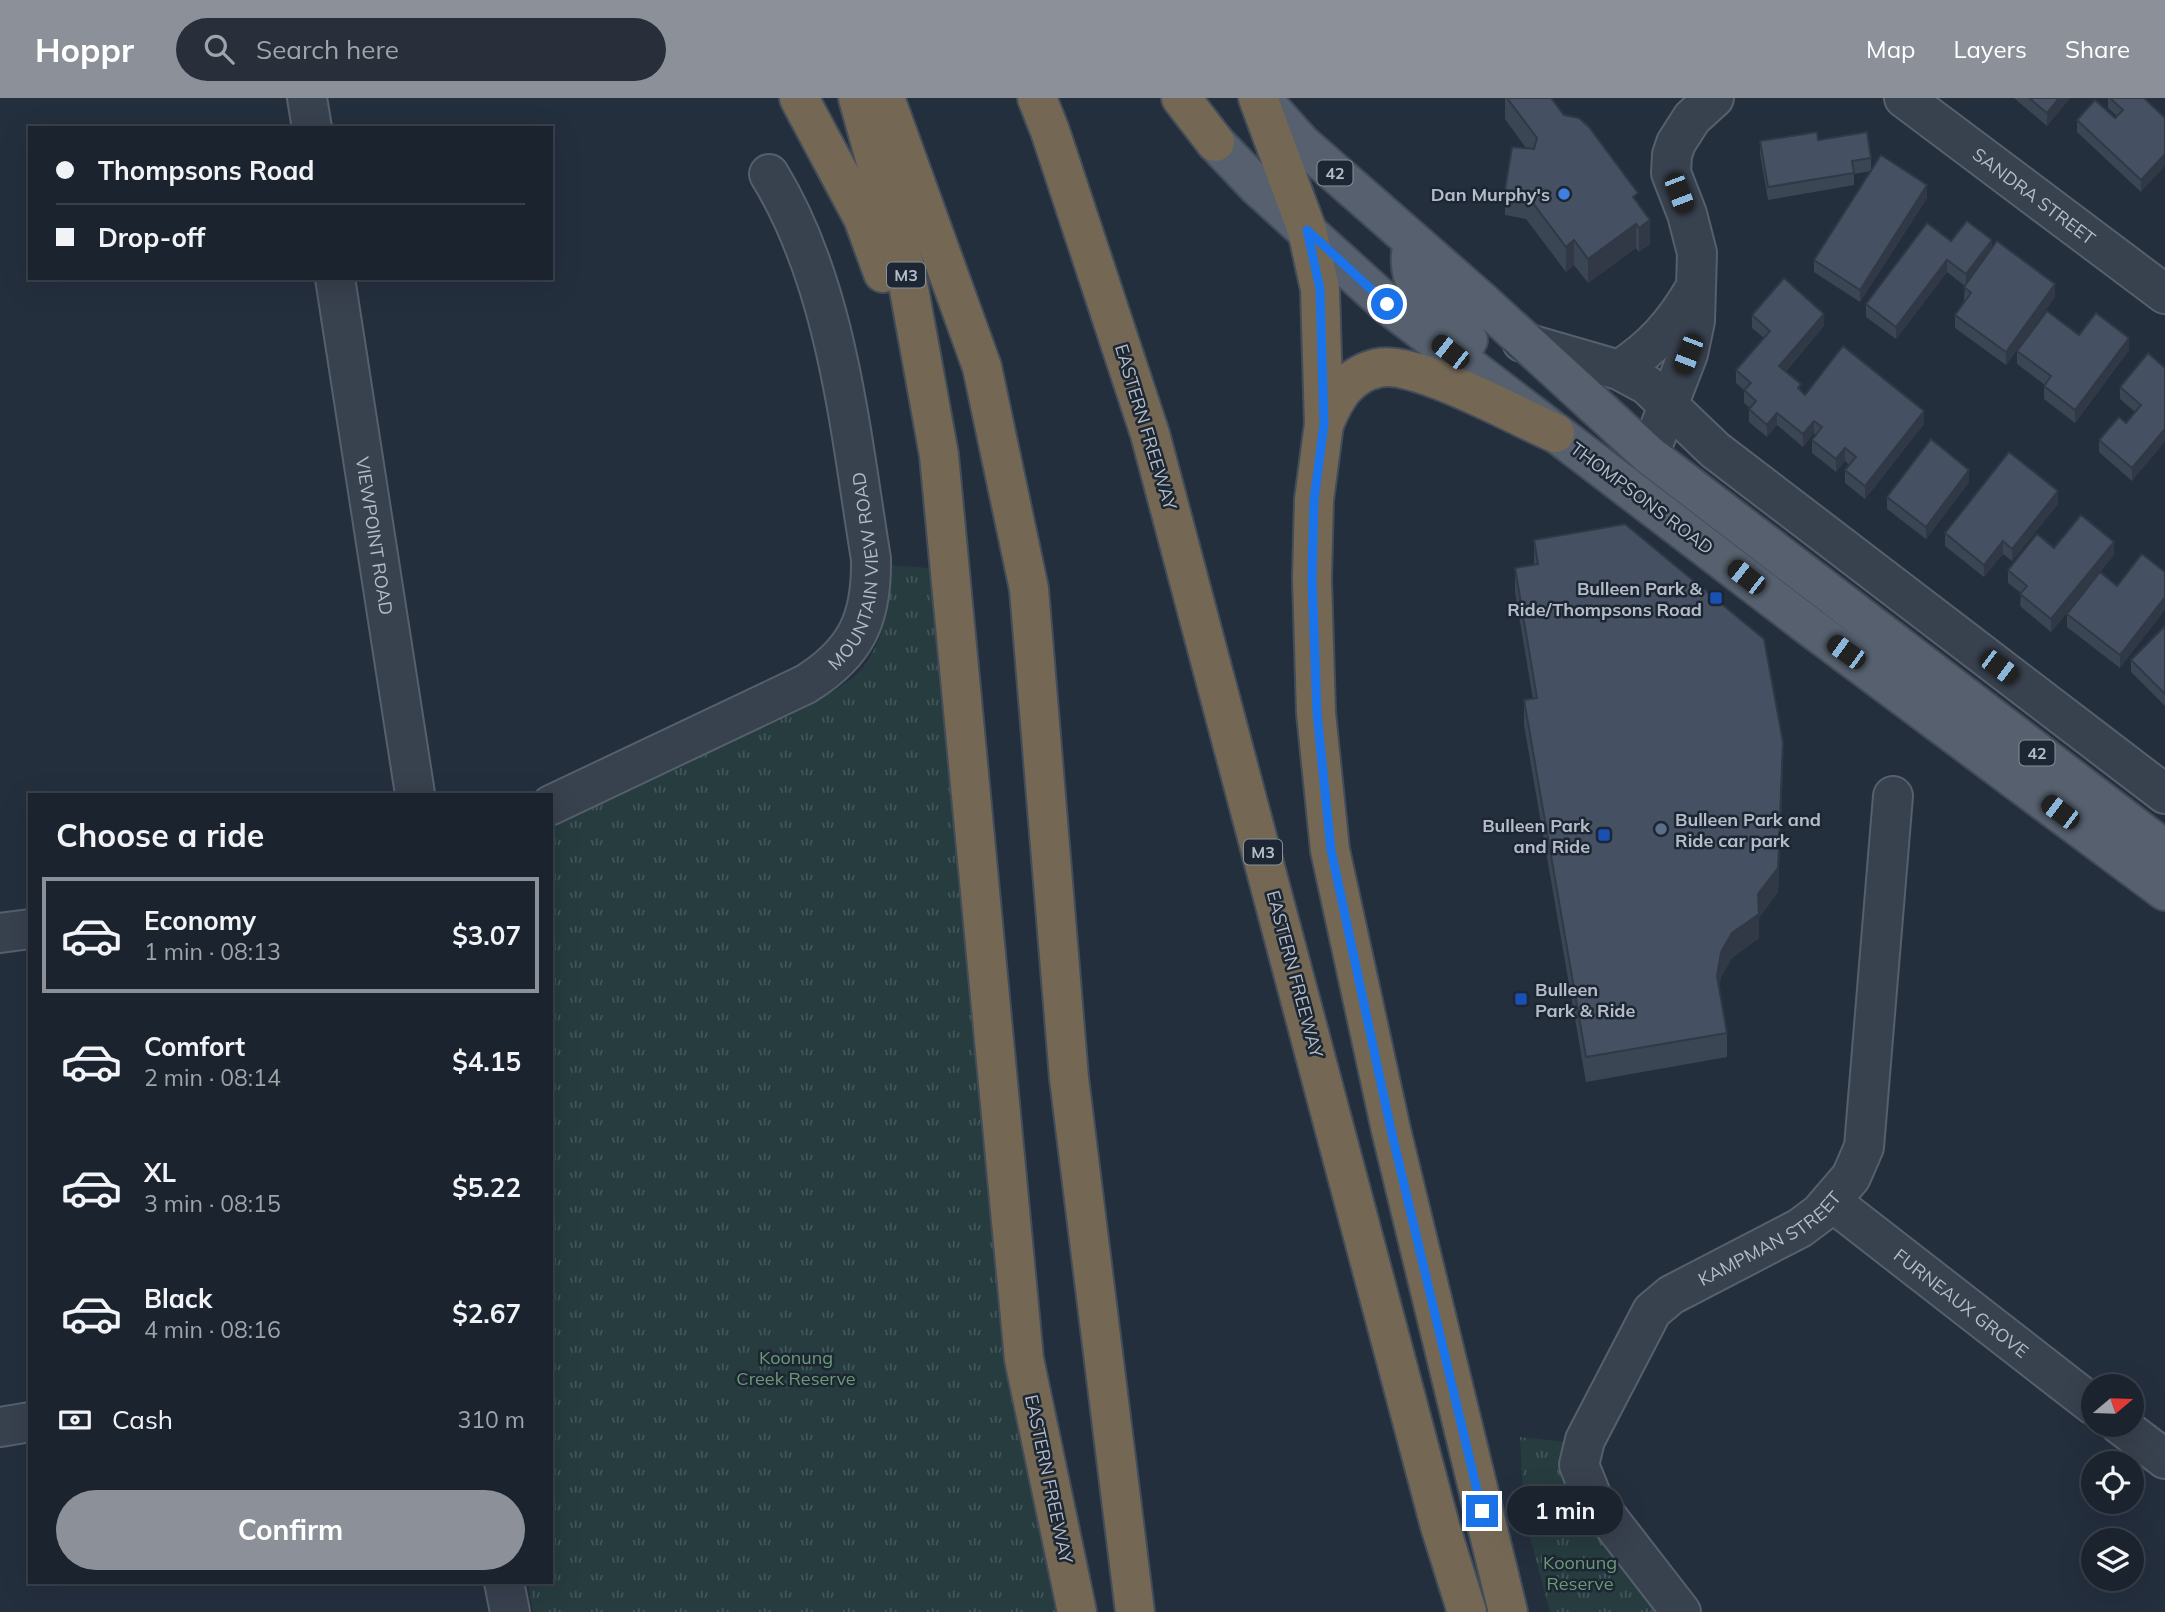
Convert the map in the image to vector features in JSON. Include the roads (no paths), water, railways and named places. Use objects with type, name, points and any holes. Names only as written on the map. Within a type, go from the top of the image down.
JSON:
[{"type":"highway","points":[[799,98],[863,218],[928,397],[939,455]]},
{"type":"highway","name":"EASTERN FREEWAY","points":[[858,98],[905,267],[939,455],[1024,1359],[1077,1612]]},
{"type":"highway","name":"M3","points":[[885,98],[982,367],[1029,589],[1069,1078],[1135,1612]]},
{"type":"highway","name":"EASTERN FREEWAY","points":[[1037,98],[1150,434],[1440,1526],[1467,1612]]},
{"type":"highway","name":"THOMPSONS ROAD","points":[[1181,98],[1215,142]]},
{"type":"highway","points":[[1260,98],[1307,230],[1320,289],[1324,424],[1314,500],[1312,578],[1317,713],[1331,850],[1391,1130],[1508,1612]]},
{"type":"highway","points":[[1324,424],[1336,396],[1356,377],[1379,367],[1405,370],[1435,379],[1555,433]]},
{"type":"main road","name":"THOMPSONS ROAD","points":[[1260,98],[1301,143],[1480,300],[1522,342],[1648,455],[2165,850]]},
{"type":"main road","name":"THOMPSONS ROAD","points":[[1215,142],[1257,186],[1387,304],[2165,891]]},
{"type":"main road","points":[[1413,243],[1409,267],[1412,281],[1425,299],[1555,433]]},
{"type":"street","points":[[307,98],[312,126]]},
{"type":"street","points":[[1648,455],[1688,354],[1695,321],[1698,271],[1694,236],[1670,165],[1681,134],[1704,105],[1714,98]]},
{"type":"street","name":"SANDRA STREET","points":[[1904,98],[2160,282]]},
{"type":"street","name":"MOUNTAIN VIEW ROAD","points":[[553,804],[806,684],[842,658],[864,622],[872,582],[871,559],[842,391],[814,275],[769,174]]},
{"type":"street","name":"VIEWPOINT ROAD","points":[[335,280],[415,793]]},
{"type":"street","points":[[1619,370],[1649,350],[1673,325],[1695,288]]},
{"type":"street","name":"THOMPSONS ROAD","points":[[1522,342],[1619,370],[1647,385],[1669,404],[1693,432],[1715,450],[2165,794]]},
{"type":"street","name":"KAMPMAN STREET","points":[[1681,1612],[1592,1497],[1580,1465],[1585,1440],[1652,1311],[1671,1295],[1800,1228],[1832,1202],[1851,1177],[1864,1147],[1893,796]]},
{"type":"street","points":[[0,933],[28,929]]},
{"type":"street","name":"FURNEAUX GROVE","points":[[1832,1202],[2081,1396]]},
{"type":"street","points":[[0,1427],[28,1422]]},
{"type":"street","points":[[2136,1437],[2165,1459]]},
{"type":"street","points":[[505,1584],[510,1612]]},
{"type":"place","name":"Dan Murphy's","points":[[1564,194]]},
{"type":"place","name":"Bulleen Park & Ride/Thompsons Road","points":[[1716,598]]},
{"type":"place","name":"Bulleen Park and Ride car park","points":[[1661,829]]},
{"type":"place","name":"Bulleen Park and Ride","points":[[1604,835]]},
{"type":"place","name":"Bulleen Park & Ride","points":[[1521,999]]},
{"type":"park label","name":"Koonung Creek Reserve","points":[[796,1367]]},
{"type":"park label","name":"Koonung Reserve","points":[[1580,1572]]}]
